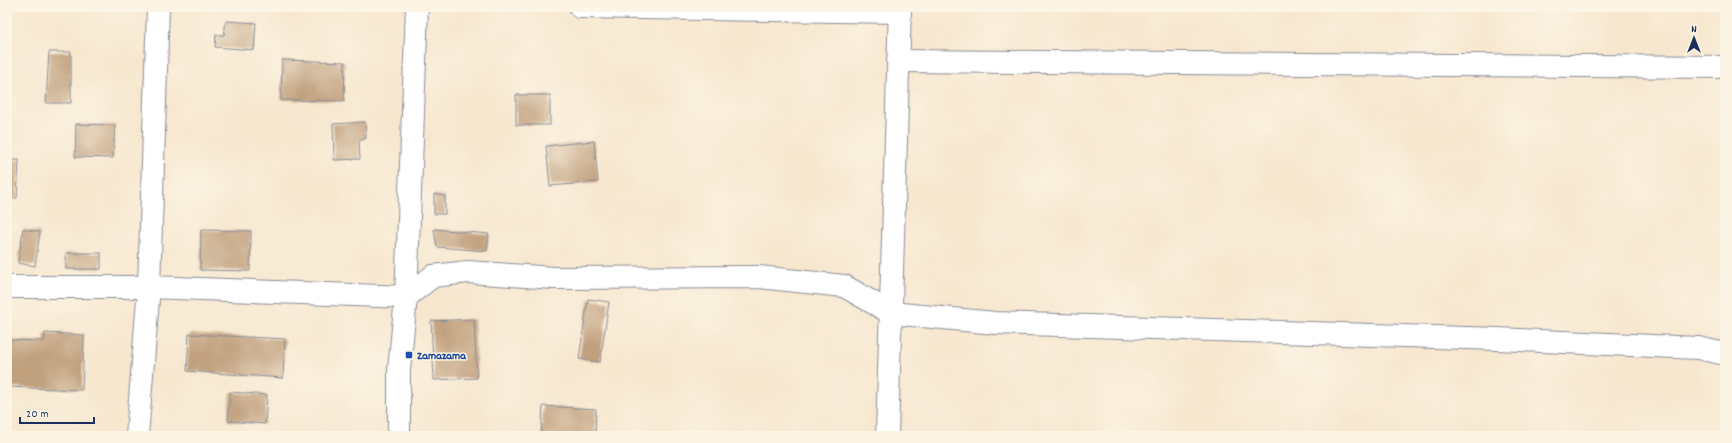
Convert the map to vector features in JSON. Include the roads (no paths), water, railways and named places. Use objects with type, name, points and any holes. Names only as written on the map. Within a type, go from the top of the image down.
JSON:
[{"type":"street","points":[[137,436],[149,287],[158,7]]},
{"type":"street","points":[[399,436],[399,370],[406,297],[417,7]]},
{"type":"street","points":[[580,7],[900,9],[887,436]]},
{"type":"street","points":[[898,61],[1725,67]]},
{"type":"street","points":[[7,287],[149,287],[406,297],[433,276],[468,272],[554,278],[759,277],[844,286],[891,312],[995,323],[1691,347],[1725,354]]},
{"type":"place","name":"Zamazama","points":[[409,355]]}]
